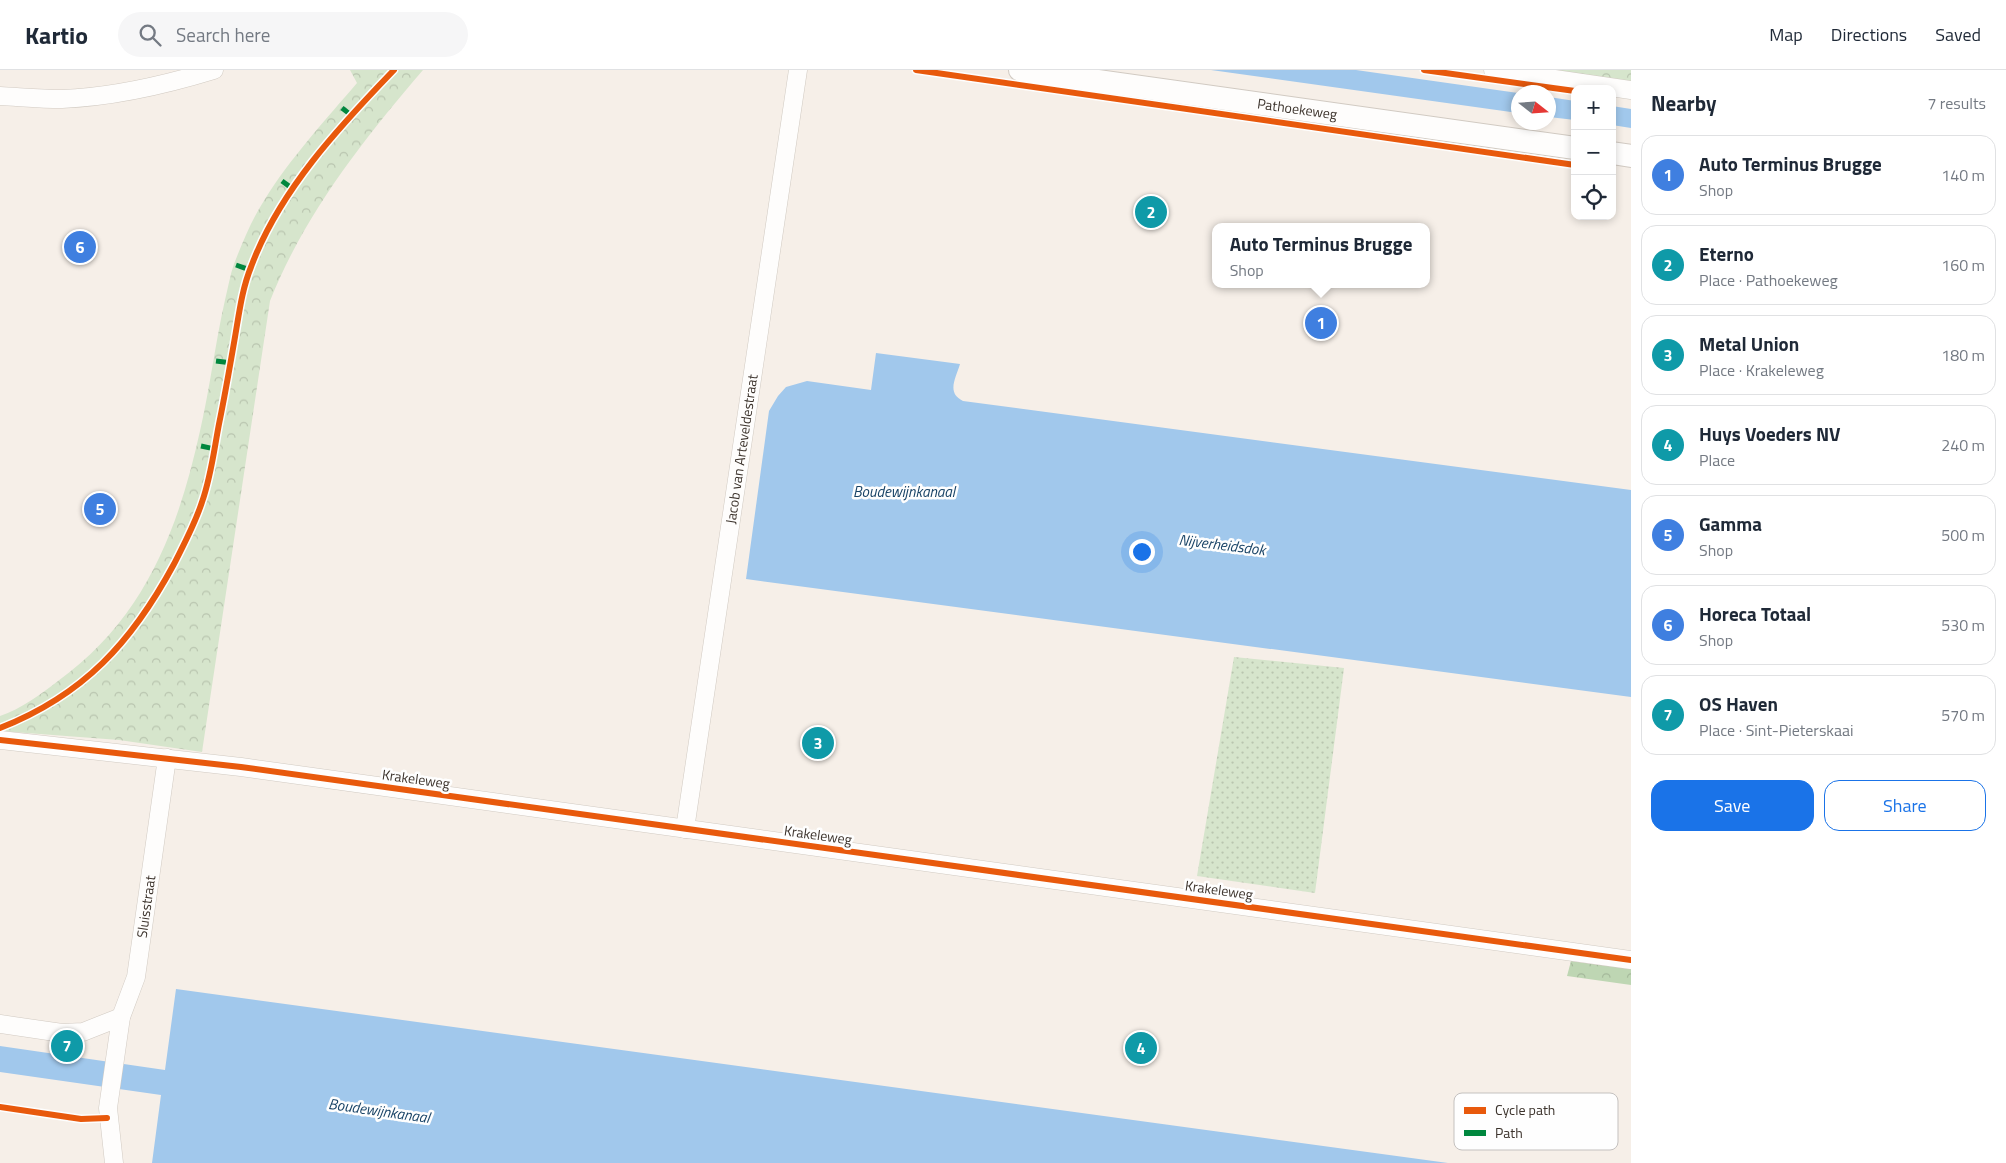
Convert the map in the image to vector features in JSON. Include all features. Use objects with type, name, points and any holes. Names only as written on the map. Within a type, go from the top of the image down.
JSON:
[{"type":"main road","name":"Pathoekeweg","points":[[1020,70],[1571,147]]},
{"type":"main road","points":[[1616,154],[1631,156]]},
{"type":"street","points":[[0,96],[61,99],[102,95],[161,84],[214,70]]},
{"type":"street","name":"Jacob van Arteveldestraat","points":[[685,829],[798,70]]},
{"type":"street","points":[[1493,70],[1631,90]]},
{"type":"street","name":"Krakeleweg","points":[[0,740],[167,758],[1631,960]]},
{"type":"street","name":"Sluisstraat","points":[[114,1163],[107,1118],[109,1098],[121,1017],[136,977],[167,758]]},
{"type":"street","points":[[0,1024],[62,1033],[83,1032],[121,1017]]},
{"type":"green space","points":[[350,70],[423,70],[357,151],[337,180],[300,238],[270,301],[202,752],[119,740],[0,731],[0,716],[38,696],[88,657],[113,630],[135,601],[153,570],[181,504],[191,468],[204,415],[221,316],[234,264],[260,207],[285,169],[357,83]]},
{"type":"green space","points":[[1550,70],[1631,70],[1631,82]]},
{"type":"green space","points":[[1234,657],[1344,668],[1315,893],[1197,876]]},
{"type":"green space","points":[[1571,961],[1631,969],[1631,985],[1567,976]]},
{"type":"water","points":[[1211,70],[1356,70],[1511,92],[1511,112]]},
{"type":"water","points":[[1556,98],[1571,100],[1571,120],[1556,118]]},
{"type":"water","points":[[1616,107],[1631,109],[1631,128],[1616,126]]},
{"type":"water","name":"Boudewijnkanaal","points":[[876,353],[960,364],[954,389],[958,398],[963,401],[1631,490],[1631,697],[746,579],[769,411],[786,387],[807,381],[871,390]]},
{"type":"water","name":"Boudewijnkanaal","points":[[176,989],[1448,1163],[152,1163],[161,1095],[0,1072],[0,1046],[165,1070]]},
{"type":"marked path","points":[[342,108],[351,115]]},
{"type":"marked path","points":[[282,181],[293,189]]},
{"type":"marked path","points":[[236,265],[250,270]]},
{"type":"marked path","points":[[216,361],[231,363]]},
{"type":"marked path","points":[[201,446],[215,449]]},
{"type":"cycle path","points":[[0,728],[30,715],[81,682],[103,663],[123,641],[158,592],[189,534],[205,493],[243,293],[248,275],[263,239],[277,212],[312,161],[352,114],[394,70]]},
{"type":"cycle path","points":[[916,70],[1571,164]]},
{"type":"cycle path","points":[[1424,70],[1571,90]]},
{"type":"cycle path","points":[[0,740],[241,767],[1631,960]]},
{"type":"cycle path","points":[[0,1107],[81,1119],[107,1118]]},
{"type":"place","name":"Eterno","points":[[1151,212]]},
{"type":"place","name":"Horeca Totaal","points":[[80,247]]},
{"type":"place","name":"Auto Terminus Brugge","points":[[1321,323]]},
{"type":"place","name":"Gamma","points":[[100,509]]},
{"type":"place","name":"Metal Union","points":[[818,743]]},
{"type":"place","name":"OS Haven","points":[[67,1046]]},
{"type":"place","name":"Huys Voeders NV","points":[[1141,1048]]},
{"type":"water label","name":"Nijverheidsdok","points":[[1222,545]]}]
